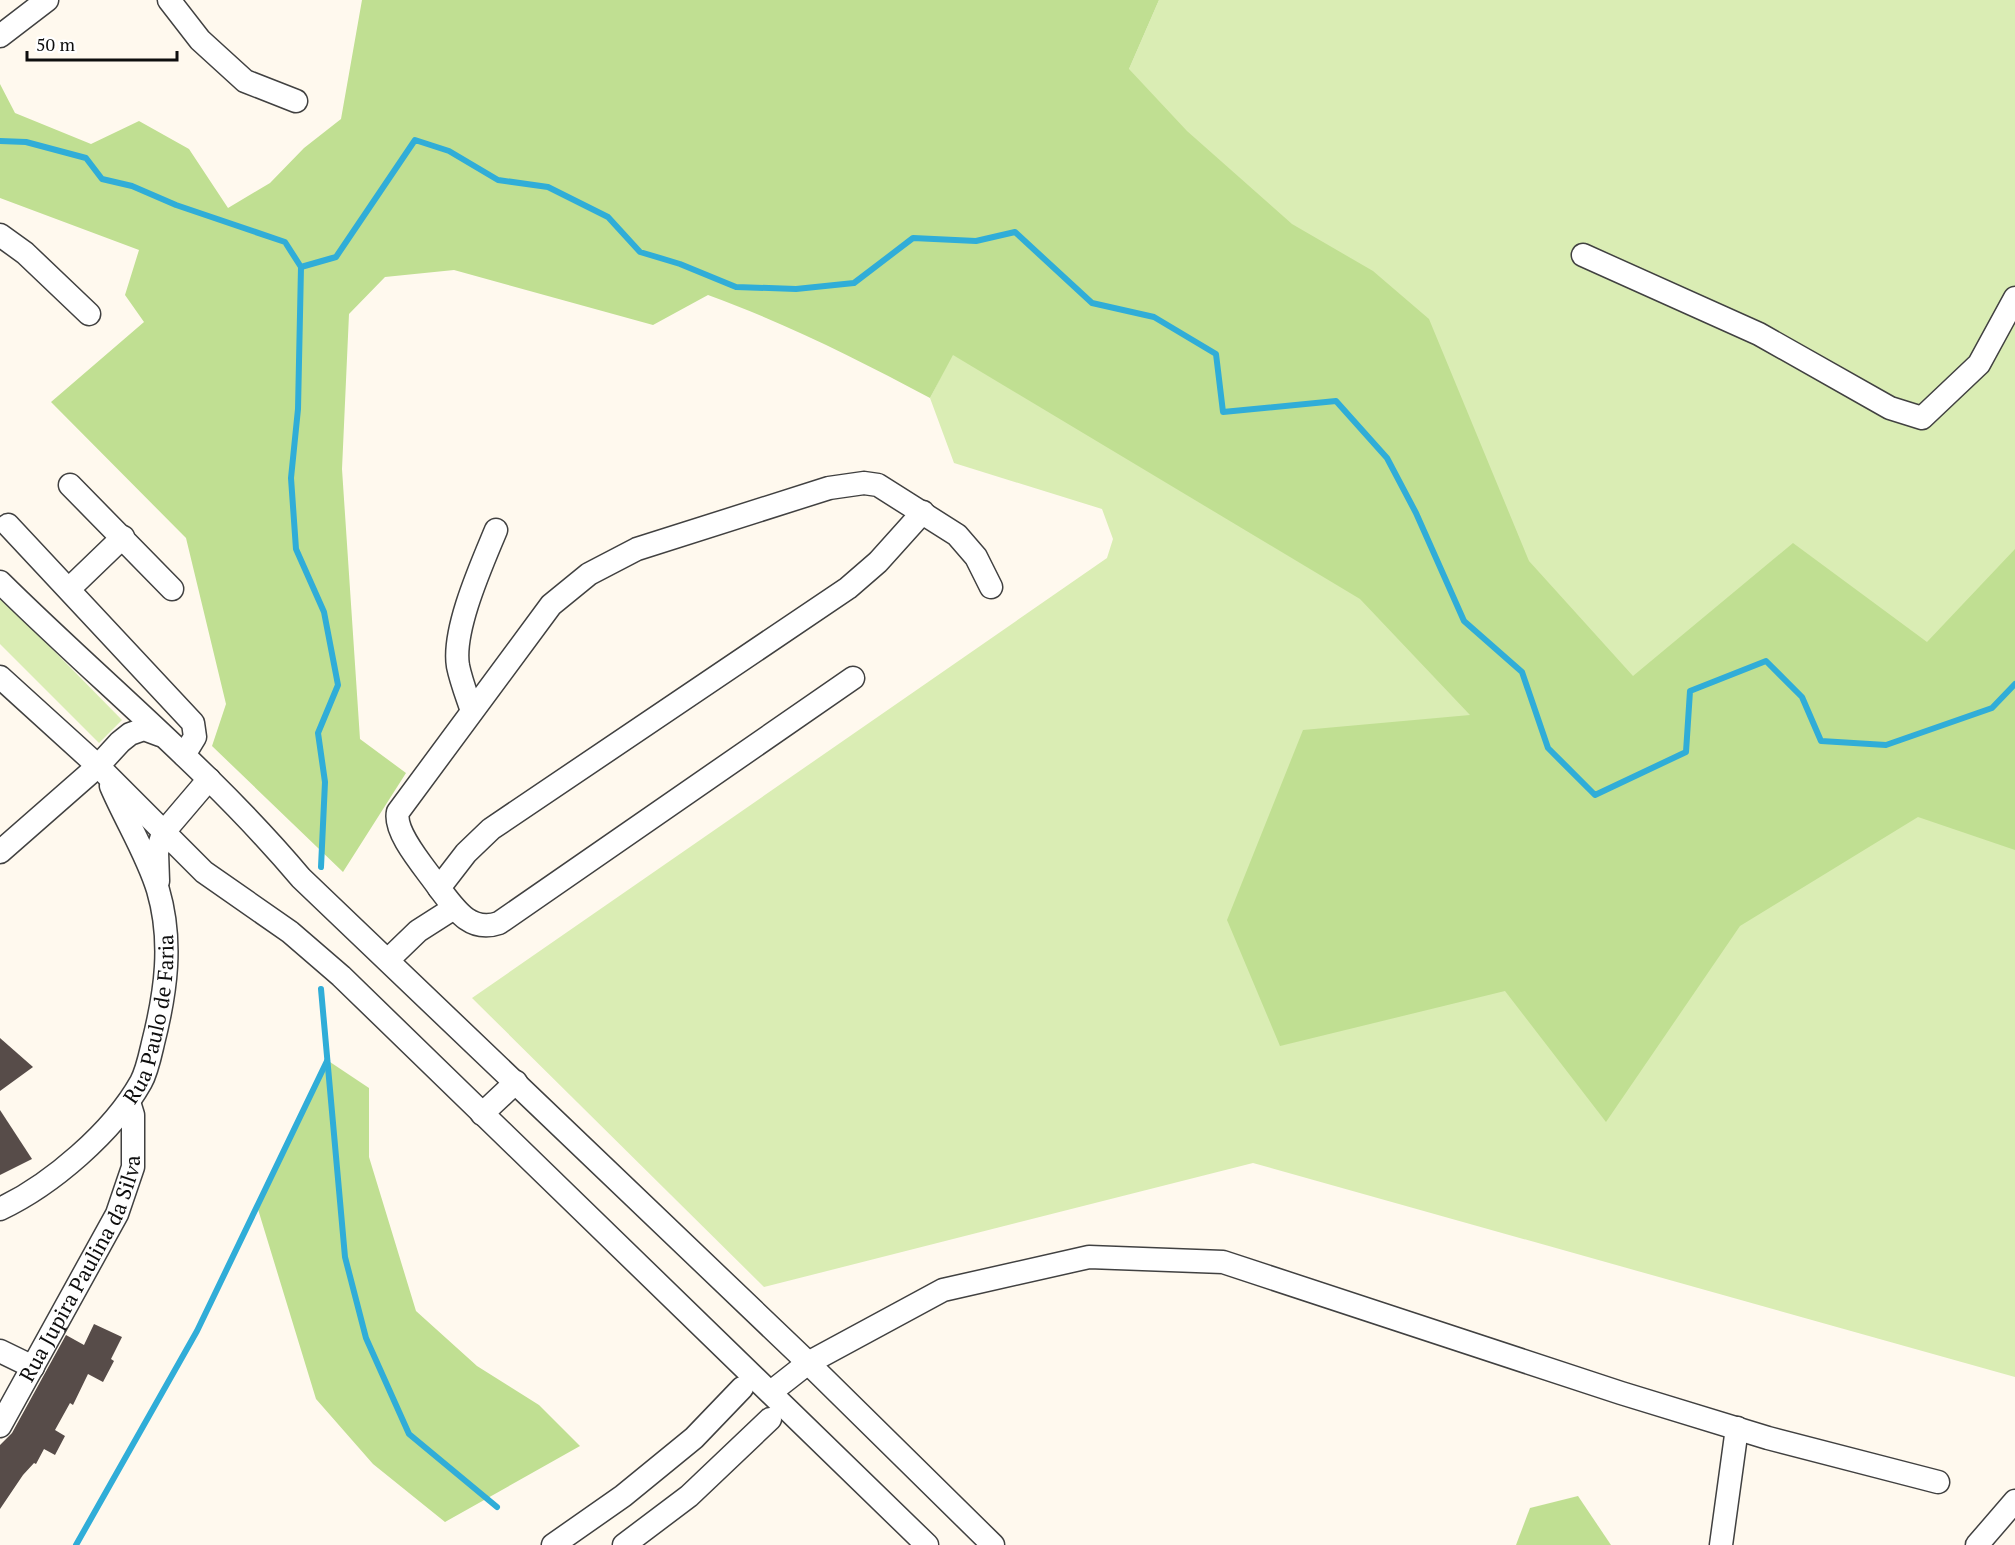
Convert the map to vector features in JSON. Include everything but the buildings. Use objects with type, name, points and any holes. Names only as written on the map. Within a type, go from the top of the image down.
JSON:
[{"type":"street","points":[[0,36],[48,0]]},
{"type":"street","points":[[169,0],[200,40],[245,81],[296,102]]},
{"type":"street","points":[[0,235],[25,253],[89,314]]},
{"type":"street","points":[[1583,255],[1759,334],[1890,408],[1922,418],[1979,364],[2015,298]]},
{"type":"street","points":[[853,678],[499,923],[486,928],[473,924],[454,908],[401,833],[396,821],[398,812],[551,604],[589,574],[637,549],[829,488],[864,483],[878,485],[957,536],[976,557],[991,587]]},
{"type":"street","points":[[70,485],[172,589]]},
{"type":"street","points":[[439,888],[466,853],[491,829],[848,588],[878,562],[923,512]]},
{"type":"street","points":[[8,525],[193,723],[195,737],[184,755]]},
{"type":"street","points":[[472,711],[458,664],[459,640],[475,583],[496,531]]},
{"type":"street","points":[[69,589],[123,537]]},
{"type":"street","points":[[0,582],[209,779],[257,826],[301,878],[389,959],[808,1363],[993,1545]]},
{"type":"street","points":[[0,677],[103,771],[204,872],[290,932],[341,976],[927,1545]]},
{"type":"street","points":[[0,852],[103,771],[130,734],[144,729],[160,735]]},
{"type":"street","name":"Rua Paulo de Faria","points":[[0,1209],[25,1197],[73,1162],[129,1102],[142,1080],[160,1015],[167,969],[167,933],[158,888],[103,771]]},
{"type":"street","points":[[158,888],[157,852],[163,833],[209,779]]},
{"type":"street","points":[[389,959],[418,931],[454,908]]},
{"type":"street","points":[[482,1114],[516,1082]]},
{"type":"street","name":"Rua Jupira Paulina da Silva","points":[[0,1426],[117,1215],[133,1167],[133,1115],[129,1102]]},
{"type":"street","points":[[771,1392],[808,1363],[943,1290],[1089,1257],[1222,1262],[1737,1428],[1938,1482]]},
{"type":"street","points":[[0,1352],[33,1367]]},
{"type":"street","points":[[553,1545],[623,1496],[702,1428],[742,1388]]},
{"type":"street","points":[[624,1545],[689,1496],[770,1419]]},
{"type":"street","points":[[702,1428],[733,1453]]},
{"type":"street","points":[[1721,1545],[1737,1428]]},
{"type":"street","points":[[1977,1545],[2015,1501]]},
{"type":"green space","points":[[362,0],[1159,0],[1129,69],[1187,131],[1292,224],[1373,271],[1429,319],[1529,561],[1633,676],[1793,543],[1927,642],[2015,549],[2015,850],[1918,817],[1740,926],[1606,1122],[1505,991],[1280,1046],[1227,920],[1303,730],[1470,715],[1360,599],[953,355],[930,398],[820,342],[708,295],[653,325],[454,270],[385,277],[349,314],[342,469],[360,739],[406,773],[343,872],[212,746],[226,704],[186,538],[51,402],[144,322],[125,295],[139,250],[0,198],[0,84],[15,113],[91,144],[139,121],[189,149],[228,208],[270,183],[304,148],[341,119]]},
{"type":"green space","points":[[1159,0],[2015,0],[2015,1377],[1253,1163],[764,1287],[472,998],[1107,558],[1113,539],[1102,509],[954,463],[930,398],[1015,232],[1129,69]]},
{"type":"green space","points":[[0,596],[122,720],[99,743],[0,644]]},
{"type":"green space","points":[[327,1060],[369,1088],[369,1157],[416,1311],[477,1366],[539,1405],[580,1446],[445,1522],[373,1464],[316,1399],[257,1206]]},
{"type":"green space","points":[[1578,1496],[1611,1545],[1516,1545],[1530,1508]]},
{"type":"waterway","points":[[0,141],[26,142],[86,158],[102,179],[132,186],[176,205],[285,242],[301,267],[336,257],[415,140],[449,151],[498,180],[548,187],[608,217],[640,252],[680,264],[736,287],[796,289],[854,283],[913,238],[976,241],[1015,232],[1092,303],[1154,317],[1216,354],[1223,412],[1336,401],[1387,458],[1416,513],[1464,621],[1522,672],[1548,748],[1595,795],[1686,752],[1690,691],[1766,661],[1802,697],[1821,741],[1886,745],[1992,708],[2015,684]]},
{"type":"waterway","points":[[301,267],[298,409],[291,478],[296,549],[324,612],[338,685],[318,733],[325,782],[321,867]]},
{"type":"waterway","points":[[321,989],[345,1257],[366,1338],[409,1434],[497,1507]]},
{"type":"waterway","points":[[76,1545],[197,1331],[327,1061]]}]
